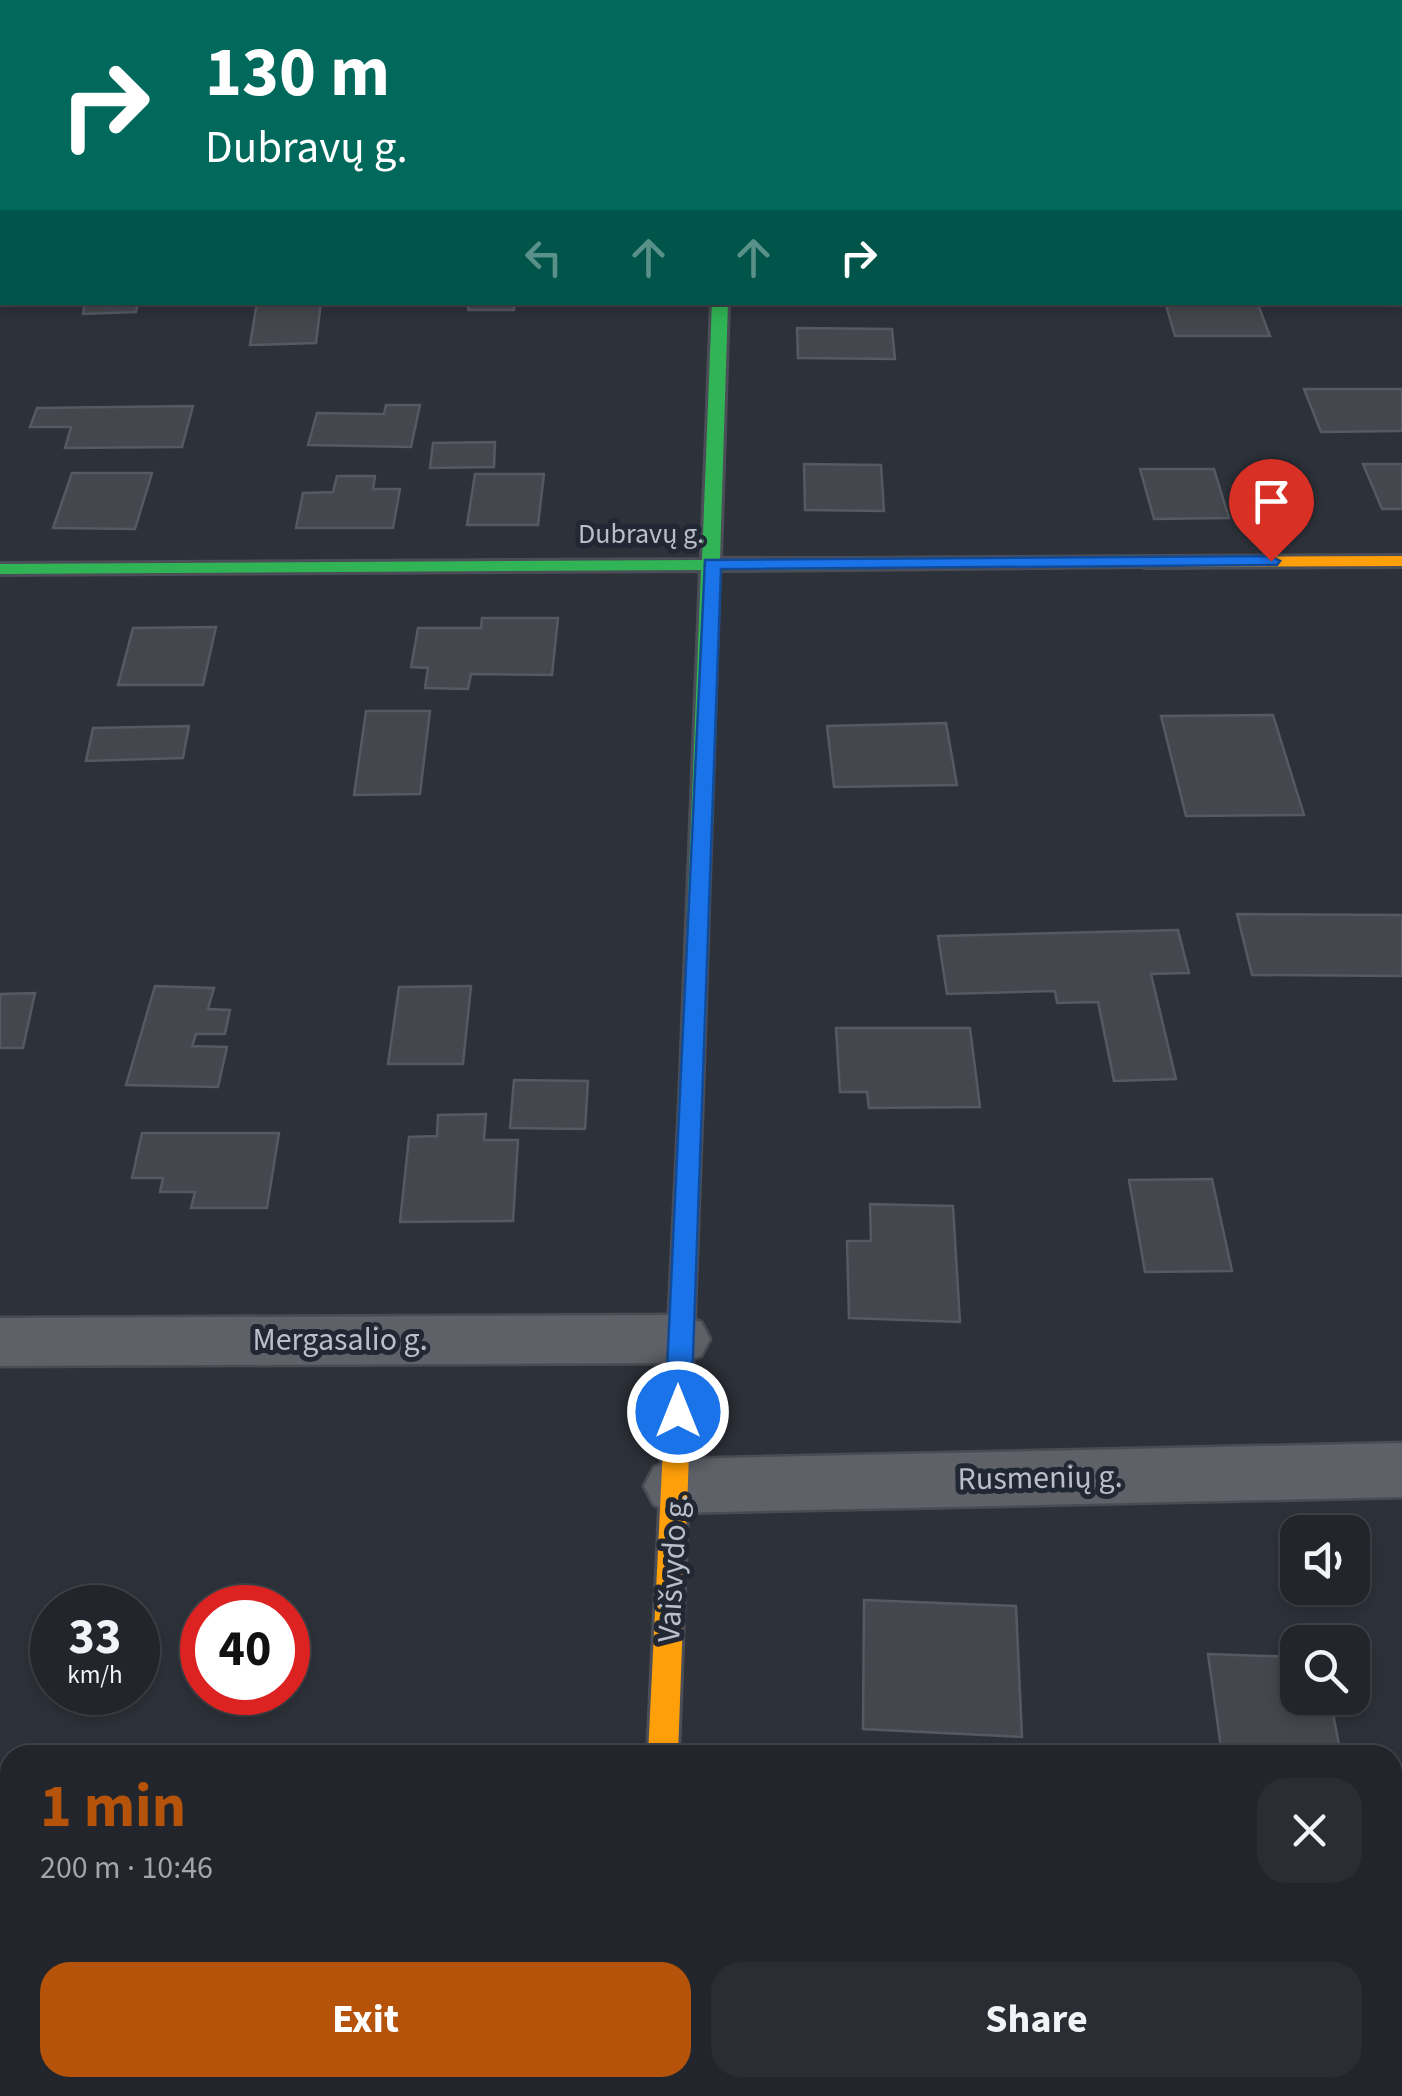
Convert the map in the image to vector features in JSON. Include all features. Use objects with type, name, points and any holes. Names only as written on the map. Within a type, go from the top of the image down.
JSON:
[{"type":"street","name":"Vaišvydo g.","points":[[664,1745],[677,1486],[679,1338],[720,305]]},
{"type":"street","name":"Dubravų g.","points":[[0,570],[1402,561]]},
{"type":"street","name":"Mergasalio g.","points":[[0,1342],[679,1338]]},
{"type":"street","name":"Rusmenių g.","points":[[677,1486],[1402,1470]]},
{"type":"building","points":[[84,305],[137,305],[136,312],[83,314]]},
{"type":"building","points":[[257,305],[321,305],[316,343],[250,345]]},
{"type":"building","points":[[469,305],[514,305],[514,310],[468,310]]},
{"type":"building","points":[[1166,305],[1258,305],[1270,336],[1175,336]]},
{"type":"building","points":[[797,328],[892,329],[895,359],[798,358]]},
{"type":"building","points":[[1304,389],[1402,389],[1402,431],[1321,432]]},
{"type":"building","points":[[386,405],[420,405],[411,447],[308,445],[317,413],[384,414]]},
{"type":"building","points":[[193,406],[182,447],[65,448],[71,427],[30,427],[37,408]]},
{"type":"building","points":[[495,442],[494,467],[430,468],[433,443]]},
{"type":"building","points":[[804,464],[881,465],[884,511],[805,510]]},
{"type":"building","points":[[1363,464],[1402,464],[1402,509],[1382,509]]},
{"type":"building","points":[[1140,469],[1214,469],[1229,518],[1154,519]]},
{"type":"building","points":[[72,473],[152,473],[135,529],[53,528]]},
{"type":"building","points":[[475,474],[544,474],[538,525],[467,525]]},
{"type":"building","points":[[337,476],[375,476],[373,489],[400,489],[393,528],[296,528],[303,493],[333,492]]},
{"type":"building","points":[[482,618],[558,618],[552,675],[471,674],[468,689],[425,688],[428,668],[411,667],[418,628],[481,628]]},
{"type":"building","points":[[216,627],[203,685],[118,685],[133,628]]},
{"type":"building","points":[[366,711],[430,711],[420,794],[354,795]]},
{"type":"building","points":[[1273,715],[1304,815],[1186,816],[1161,716]]},
{"type":"building","points":[[946,723],[957,785],[834,787],[827,726]]},
{"type":"building","points":[[189,726],[183,758],[86,761],[93,728]]},
{"type":"building","points":[[1237,914],[1402,915],[1402,976],[1252,975]]},
{"type":"building","points":[[1178,930],[1189,973],[1151,974],[1176,1079],[1114,1081],[1098,1002],[1057,1003],[1055,991],[947,994],[938,936]]},
{"type":"building","points":[[155,986],[214,988],[208,1009],[230,1010],[225,1034],[196,1034],[192,1046],[227,1047],[218,1087],[126,1085]]},
{"type":"building","points":[[471,986],[463,1064],[388,1064],[399,987]]},
{"type":"building","points":[[35,993],[23,1048],[0,1048],[0,994]]},
{"type":"building","points":[[836,1028],[970,1028],[980,1107],[869,1108],[867,1092],[840,1092]]},
{"type":"building","points":[[514,1080],[588,1081],[585,1129],[510,1128]]},
{"type":"building","points":[[486,1114],[484,1140],[518,1140],[513,1221],[400,1222],[409,1137],[437,1136],[438,1115]]},
{"type":"building","points":[[142,1133],[279,1133],[267,1208],[191,1208],[195,1192],[160,1192],[163,1178],[132,1178]]},
{"type":"building","points":[[1212,1179],[1232,1271],[1145,1272],[1129,1180]]},
{"type":"building","points":[[870,1204],[953,1206],[960,1322],[849,1318],[847,1241],[871,1241]]},
{"type":"building","points":[[864,1600],[1016,1606],[1022,1737],[863,1729]]},
{"type":"building","points":[[1208,1654],[1280,1656],[1280,1715],[1333,1715],[1339,1745],[1221,1745]]},
{"type":"traffic: fast","points":[[691,1099],[720,305]]},
{"type":"traffic: fast","points":[[0,569],[854,564]]},
{"type":"traffic: slow","points":[[1144,562],[1402,561]]},
{"type":"traffic: slow","points":[[663,1745],[691,1099]]},
{"type":"traffic: jam","points":[[854,564],[1144,562]]},
{"type":"route","points":[[678,1412],[712,564],[1271,561]]}]
